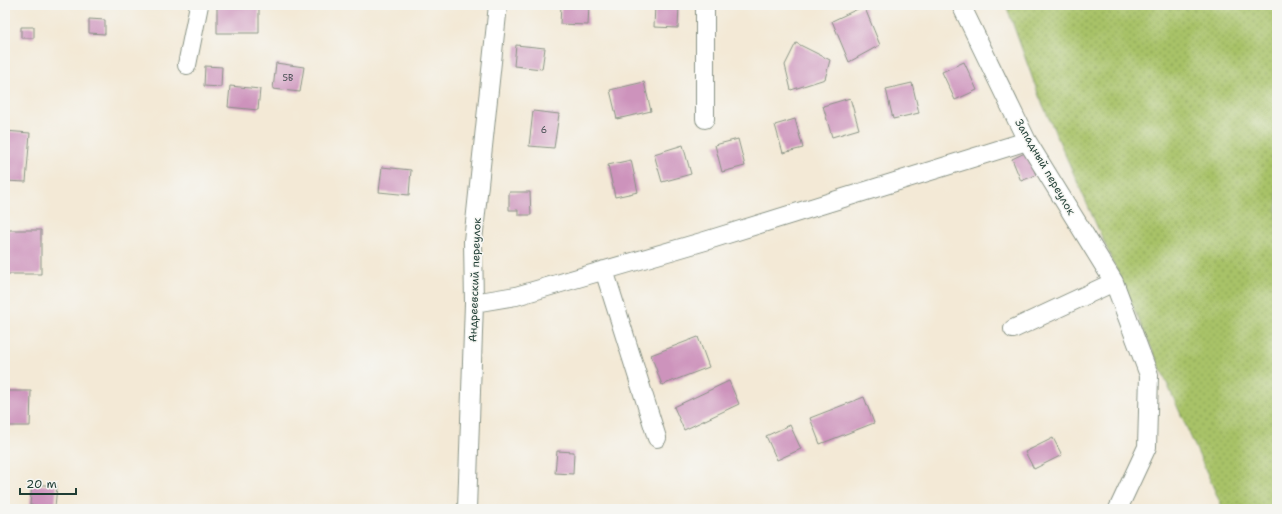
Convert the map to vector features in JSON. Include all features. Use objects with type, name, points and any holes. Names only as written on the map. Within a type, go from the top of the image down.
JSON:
[{"type":"street","points":[[187,65],[199,5]]},
{"type":"street","name":"Андреевский переулок","points":[[467,509],[474,303],[474,241],[498,5]]},
{"type":"street","points":[[705,5],[705,119]]},
{"type":"street","name":"Западный переулок","points":[[961,5],[1027,141],[1114,282],[1149,375],[1147,448],[1118,509]]},
{"type":"street","points":[[474,303],[516,296],[705,241],[1027,141]]},
{"type":"street","points":[[604,270],[657,438]]},
{"type":"street","points":[[1012,329],[1114,282]]},
{"type":"green space","points":[[1006,5],[1277,5],[1277,509],[1223,509],[1039,96]]},
{"type":"building","points":[[217,5],[259,5],[259,33],[217,33]]},
{"type":"building","points":[[561,5],[589,5],[588,25],[560,24]]},
{"type":"building","points":[[655,5],[679,5],[678,28],[654,27]]},
{"type":"building","points":[[864,6],[880,45],[849,62],[832,21]]},
{"type":"building","points":[[89,19],[105,20],[105,34],[89,33]]},
{"type":"building","points":[[21,27],[34,27],[34,38],[21,38]]},
{"type":"building","points":[[796,43],[830,60],[825,79],[791,90],[785,65]]},
{"type":"building","points":[[516,45],[545,48],[542,69],[514,66]]},
{"type":"building","points":[[964,62],[977,90],[955,100],[942,72]]},
{"type":"building","points":[[276,63],[304,67],[300,92],[273,89]]},
{"type":"building","points":[[205,66],[222,67],[221,87],[204,86]]},
{"type":"building","points":[[644,82],[651,111],[617,119],[610,90]]},
{"type":"building","points":[[912,83],[919,113],[893,119],[886,89]]},
{"type":"building","points":[[230,86],[260,89],[258,110],[228,107]]},
{"type":"building","points":[[850,98],[859,129],[832,137],[823,106]]},
{"type":"building","points":[[533,111],[559,114],[554,148],[529,146]]},
{"type":"building","points":[[795,119],[803,148],[783,153],[775,125]]},
{"type":"building","points":[[5,131],[30,133],[26,182],[5,181]]},
{"type":"building","points":[[738,139],[745,166],[722,172],[715,145]]},
{"type":"building","points":[[683,145],[691,174],[662,182],[654,154]]},
{"type":"building","points":[[1027,152],[1036,175],[1021,181],[1012,159]]},
{"type":"building","points":[[631,160],[638,192],[615,197],[608,165]]},
{"type":"building","points":[[382,167],[411,170],[409,195],[379,192]]},
{"type":"building","points":[[509,192],[530,192],[531,215],[518,215],[518,210],[509,210]]},
{"type":"building","points":[[5,230],[41,230],[41,274],[5,274]]},
{"type":"building","points":[[698,337],[709,367],[662,385],[651,355]]},
{"type":"building","points":[[729,381],[739,404],[684,430],[674,407]]},
{"type":"building","points":[[5,391],[31,391],[30,426],[5,426]]},
{"type":"building","points":[[864,397],[874,423],[820,444],[810,418]]},
{"type":"building","points":[[790,425],[801,449],[777,460],[766,436]]},
{"type":"building","points":[[1053,438],[1062,455],[1034,469],[1025,452]]},
{"type":"building","points":[[557,451],[574,452],[573,474],[555,473]]},
{"type":"building","points":[[32,484],[57,486],[55,507],[30,505]]}]
